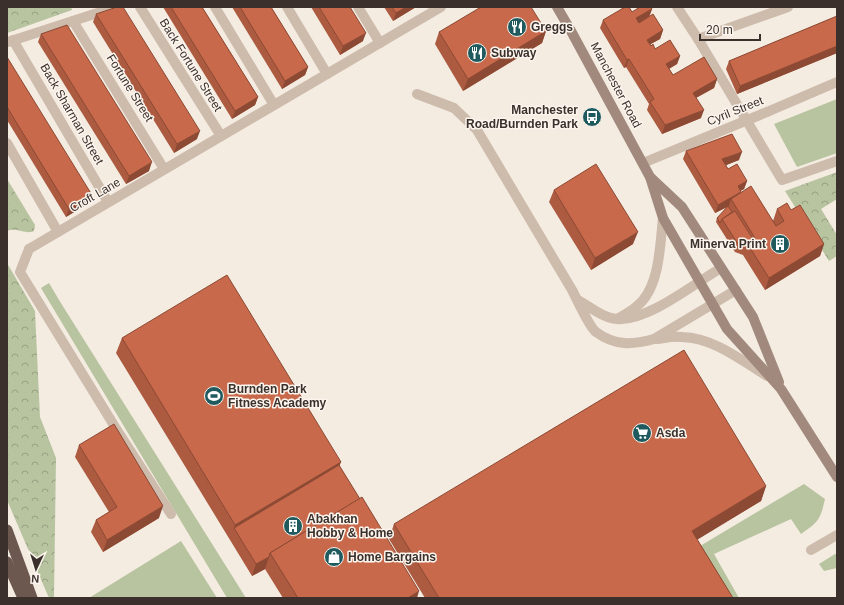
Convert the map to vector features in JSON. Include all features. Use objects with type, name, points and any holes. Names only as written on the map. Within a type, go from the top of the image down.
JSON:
[{"type":"highway","points":[[7,530],[32,598]]},
{"type":"highway","points":[[7,562],[23,598]]},
{"type":"main road","name":"Manchester Road","points":[[557,7],[643,163],[650,177],[663,218],[727,329],[781,389],[837,477]]},
{"type":"main road","name":"Manchester Road","points":[[650,177],[682,207],[753,317],[781,389]]},
{"type":"street","points":[[10,41],[116,7]]},
{"type":"street","name":"Back Fortune Street","points":[[140,7],[221,136]]},
{"type":"street","points":[[214,7],[274,105]]},
{"type":"street","points":[[287,7],[327,74]]},
{"type":"street","points":[[358,7],[380,43]]},
{"type":"street","name":"Croft Lane","points":[[171,514],[115,427],[20,272],[29,249],[441,7]]},
{"type":"street","points":[[677,7],[698,39],[782,180],[837,161]]},
{"type":"street","points":[[698,39],[788,7]]},
{"type":"street","name":"Fortune Street","points":[[73,21],[164,169]]},
{"type":"street","name":"Back Sharman Street","points":[[10,41],[108,202]]},
{"type":"street","name":"Cyril Street","points":[[643,163],[837,82]]},
{"type":"street","points":[[417,94],[454,108],[477,130],[577,299],[594,331],[611,341],[626,344],[640,343],[654,339],[682,337],[699,339],[721,348],[772,379]]},
{"type":"street","points":[[7,143],[58,232]]},
{"type":"street","points":[[617,319],[638,306],[647,296],[656,274],[663,218]]},
{"type":"street","points":[[577,299],[604,315],[617,319],[633,317],[659,307],[721,268]]},
{"type":"street","points":[[654,339],[736,290]]},
{"type":"street","points":[[810,550],[837,534]]},
{"type":"green space","points":[[7,7],[71,7],[72,10],[7,33]]},
{"type":"green space","points":[[837,99],[837,153],[797,167],[774,124]]},
{"type":"green space","points":[[837,172],[837,199],[821,209],[837,235],[837,256],[829,261],[785,191]]},
{"type":"green space","points":[[7,179],[35,225],[34,231],[7,231]]},
{"type":"green space","points":[[7,263],[35,311],[40,417],[56,458],[54,598],[49,598],[7,500]]},
{"type":"green space","points":[[49,283],[246,598],[227,598],[41,288]]},
{"type":"green space","points":[[804,484],[825,499],[820,517],[811,527],[801,534],[791,519],[714,554],[739,598],[727,598],[695,549]]},
{"type":"green space","points":[[181,541],[217,598],[89,598]]},
{"type":"green space","points":[[837,554],[837,568],[824,571],[819,564]]},
{"type":"building","points":[[117,7],[123,7],[200,131],[177,144],[96,14]]},
{"type":"building","points":[[171,7],[202,7],[258,97],[235,111]]},
{"type":"building","points":[[240,7],[271,7],[308,67],[285,81]]},
{"type":"building","points":[[319,7],[350,7],[366,33],[343,46]]},
{"type":"building","points":[[392,7],[406,7],[396,13]]},
{"type":"building","points":[[481,7],[531,7],[546,31],[468,79],[439,32]]},
{"type":"building","points":[[625,7],[629,7],[632,12],[640,7],[651,7],[652,9],[636,18],[639,23],[653,14],[663,30],[647,40],[651,46],[653,44],[655,49],[670,40],[680,56],[666,64],[673,75],[704,57],[717,79],[693,93],[704,110],[665,125],[650,102],[654,99],[629,59],[627,60],[603,20]]},
{"type":"building","points":[[837,16],[837,46],[740,86],[729,61]]},
{"type":"building","points":[[67,25],[152,162],[129,176],[41,34]]},
{"type":"building","points":[[7,57],[92,195],[69,209],[7,107]]},
{"type":"building","points":[[732,134],[742,152],[722,159],[728,169],[737,164],[747,181],[738,186],[741,192],[718,205],[686,151]]},
{"type":"building","points":[[596,164],[638,232],[595,258],[554,190]]},
{"type":"building","name":"Minerva Print","points":[[751,186],[776,226],[784,221],[777,209],[787,203],[791,210],[800,205],[824,244],[769,278],[747,243],[755,238],[731,199]]},
{"type":"building","points":[[728,206],[732,212],[722,219],[720,223],[717,218]]},
{"type":"building","points":[[735,211],[753,239],[747,243],[746,246],[738,244],[722,219]]},
{"type":"building","name":"Burnden Park Fitness Academy","points":[[227,275],[341,462],[235,525],[122,338]]},
{"type":"building","name":"Asda","points":[[684,350],[766,486],[692,531],[733,598],[439,598],[394,524]]},
{"type":"building","points":[[114,424],[163,506],[107,540],[96,520],[117,507],[79,445]]},
{"type":"building","name":"Abakhan Hobby & Home","points":[[339,465],[360,499],[270,553],[269,557],[256,564],[234,528]]},
{"type":"building","name":"Home Bargains","points":[[362,497],[419,591],[408,598],[298,598],[270,553]]},
{"type":"place","name":"Greggs","points":[[517,27]]},
{"type":"place","name":"Subway","points":[[477,53]]},
{"type":"place","name":"Manchester Road/Burnden Park","points":[[592,117]]},
{"type":"place","name":"Minerva Print","points":[[780,244]]},
{"type":"place","name":"Burnden Park Fitness Academy","points":[[214,396]]},
{"type":"place","name":"Asda","points":[[642,433]]},
{"type":"place","name":"Abakhan Hobby & Home","points":[[293,526]]},
{"type":"place","name":"Home Bargains","points":[[334,557]]}]
